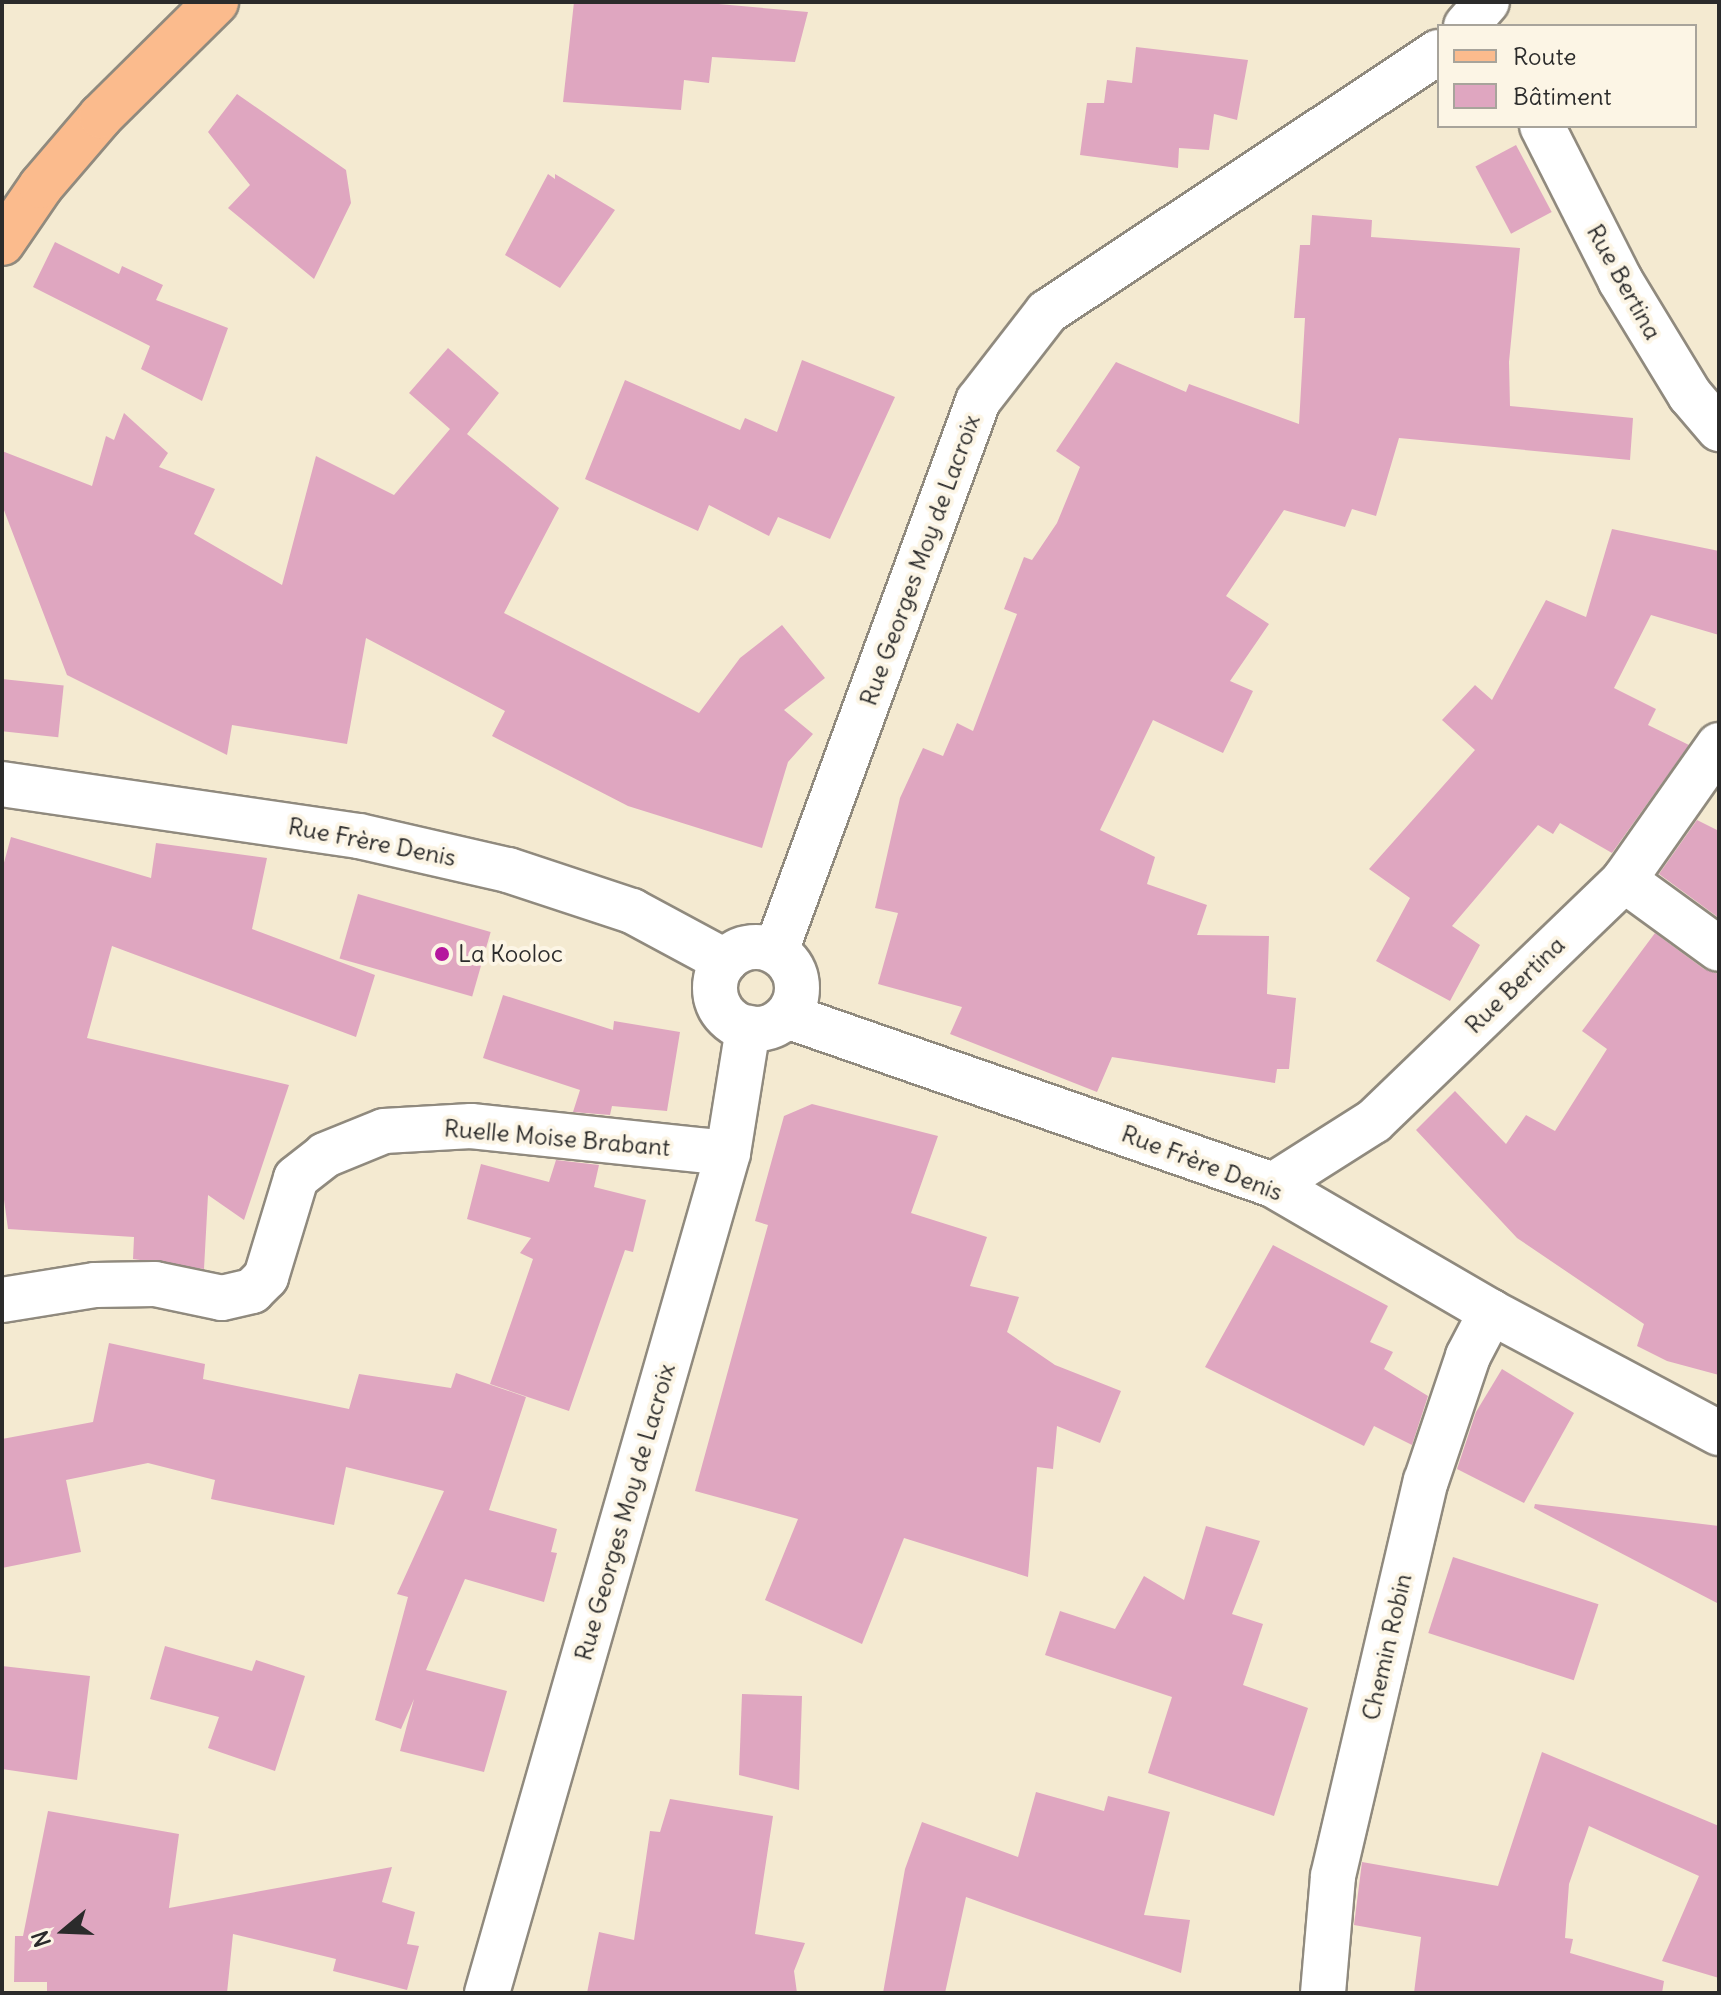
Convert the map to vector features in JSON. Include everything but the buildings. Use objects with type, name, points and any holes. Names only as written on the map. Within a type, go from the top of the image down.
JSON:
[{"type":"main road","points":[[2,243],[41,186],[101,116],[216,2]]},
{"type":"street","points":[[1468,24],[1489,2],[1500,24]]},
{"type":"street","name":"Rue Georges Moy de Lacroix","points":[[776,951],[978,401],[1047,312],[1437,53]]},
{"type":"street","name":"Rue Bertina","points":[[1543,128],[1620,280],[1690,395],[1719,429]]},
{"type":"street","name":"Rue Bertina","points":[[1273,1185],[1374,1121],[1624,880],[1719,745]]},
{"type":"street","name":"Rue Frère Denis","points":[[2,784],[359,836],[508,870],[632,911],[725,961]]},
{"type":"street","points":[[1624,880],[1719,949]]},
{"type":"street","points":[[749,947],[776,951],[797,981],[767,1022],[735,1023],[717,1001],[717,973],[725,961],[749,947]]},
{"type":"street","name":"Rue Georges Moy de Lacroix","points":[[487,1993],[767,1022]]},
{"type":"street","name":"Rue Frère Denis","points":[[767,1022],[1273,1185],[1491,1312],[1719,1433]]},
{"type":"street","name":"Ruelle Moise Brabant","points":[[2,1300],[95,1285],[155,1284],[222,1298],[252,1291],[266,1277],[296,1178],[325,1155],[384,1131],[471,1126],[728,1153]]},
{"type":"street","name":"Chemin Robin","points":[[1323,1993],[1333,1876],[1426,1481],[1468,1356],[1491,1312]]},
{"type":"place","name":"La Kooloc","points":[[442,954]]}]
